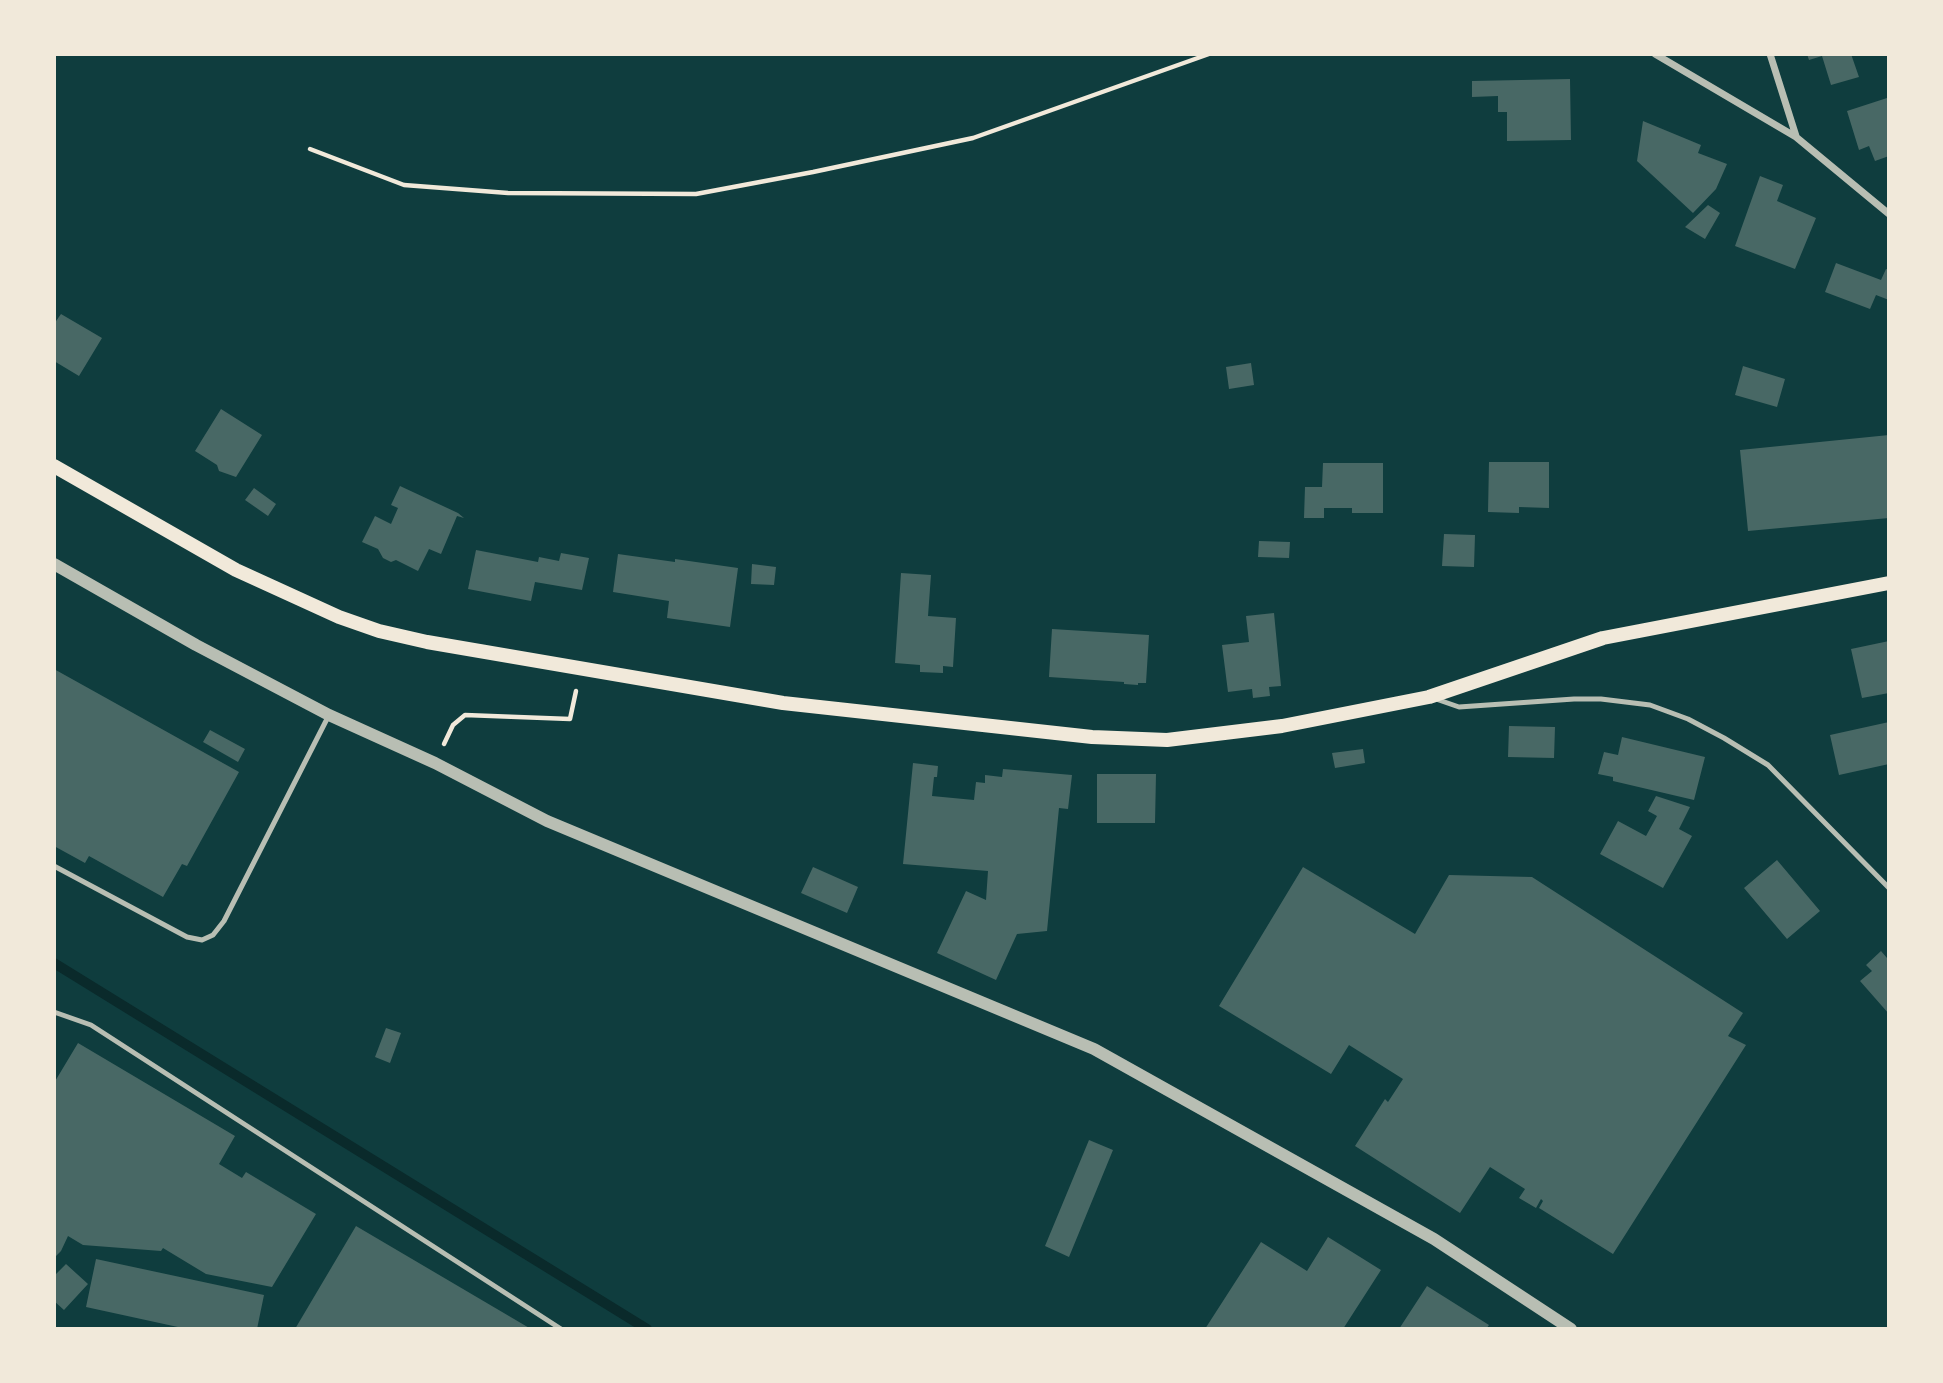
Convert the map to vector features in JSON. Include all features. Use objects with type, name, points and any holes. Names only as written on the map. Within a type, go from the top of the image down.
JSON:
[{"type":"main road","points":[[54,466],[236,570],[339,617],[379,631],[427,642],[783,703],[1092,737],[1167,740],[1282,726],[1429,697],[1602,638],[1889,583]]},
{"type":"street","points":[[1655,54],[1796,137],[1889,214]]},
{"type":"street","points":[[1770,54],[1796,137]]},
{"type":"street","points":[[54,564],[197,645],[329,715],[435,763],[547,821],[1094,1049],[1434,1239],[1571,1329]]},
{"type":"lane","points":[[1429,697],[1459,707],[1601,699],[1650,705],[1688,719],[1768,765],[1889,888]]},
{"type":"lane","points":[[54,866],[187,937],[202,940],[213,935],[224,921],[329,715]]},
{"type":"lane","points":[[54,1012],[91,1026],[561,1329]]},
{"type":"path","points":[[310,149],[404,186],[508,193],[696,194],[973,138],[1209,54]]},
{"type":"path","points":[[435,763],[453,725],[465,715],[570,719],[578,687]]},
{"type":"building","points":[[1807,54],[1851,54],[1859,77],[1831,85],[1822,56],[1809,60]]},
{"type":"building","points":[[1570,79],[1571,140],[1507,141],[1507,112],[1498,112],[1498,96],[1472,97],[1472,81]]},
{"type":"building","points":[[1887,98],[1889,156],[1875,161],[1869,146],[1859,150],[1847,111]]},
{"type":"building","points":[[1643,121],[1701,145],[1698,153],[1727,164],[1716,189],[1693,213],[1637,161]]},
{"type":"building","points":[[1760,176],[1783,185],[1777,201],[1816,218],[1795,269],[1735,246]]},
{"type":"building","points":[[1708,205],[1720,213],[1705,239],[1685,227]]},
{"type":"building","points":[[1836,263],[1881,280],[1886,269],[1889,270],[1889,300],[1876,295],[1870,309],[1825,292]]},
{"type":"building","points":[[61,314],[102,338],[79,376],[54,361],[54,324]]},
{"type":"building","points":[[1251,363],[1254,385],[1229,389],[1226,367]]},
{"type":"building","points":[[1743,366],[1785,379],[1777,407],[1735,395]]},
{"type":"building","points":[[221,409],[262,435],[236,477],[219,471],[217,465],[195,451]]},
{"type":"building","points":[[1889,435],[1889,518],[1748,531],[1740,450]]},
{"type":"building","points":[[1489,462],[1549,462],[1549,508],[1519,507],[1519,513],[1488,512]]},
{"type":"building","points":[[1323,463],[1383,463],[1383,513],[1352,513],[1352,508],[1324,508],[1324,518],[1304,518],[1305,487],[1322,487]]},
{"type":"building","points":[[400,486],[464,518],[457,516],[441,554],[429,549],[418,571],[396,560],[391,562],[383,558],[378,549],[362,542],[375,516],[391,524],[398,508],[391,505]]},
{"type":"building","points":[[254,488],[276,504],[268,516],[245,500]]},
{"type":"building","points":[[1444,534],[1475,535],[1474,567],[1442,566]]},
{"type":"building","points":[[1259,541],[1290,542],[1289,558],[1258,557]]},
{"type":"building","points":[[476,550],[538,562],[539,557],[559,561],[561,553],[589,558],[582,590],[535,582],[531,601],[468,589]]},
{"type":"building","points":[[618,554],[738,568],[730,627],[667,618],[669,601],[613,592]]},
{"type":"building","points":[[752,564],[776,567],[774,585],[751,584]]},
{"type":"building","points":[[901,573],[931,575],[928,616],[956,618],[953,667],[943,666],[943,673],[920,672],[920,665],[895,663]]},
{"type":"building","points":[[1274,613],[1281,686],[1269,687],[1270,696],[1253,698],[1252,689],[1228,692],[1222,645],[1249,642],[1246,616]]},
{"type":"building","points":[[1052,629],[1149,635],[1146,683],[1138,685],[1049,677]]},
{"type":"building","points":[[1889,641],[1889,693],[1862,698],[1851,649]]},
{"type":"building","points":[[54,669],[239,772],[187,866],[182,864],[163,897],[89,856],[85,863],[54,846]]},
{"type":"building","points":[[1889,722],[1889,764],[1839,775],[1830,735]]},
{"type":"building","points":[[1509,726],[1555,727],[1554,758],[1508,757]]},
{"type":"building","points":[[210,730],[245,749],[238,762],[203,742]]},
{"type":"building","points":[[1622,737],[1705,757],[1694,800],[1613,781],[1613,777],[1598,774],[1604,752],[1618,755]]},
{"type":"building","points":[[1363,749],[1365,763],[1335,768],[1332,753]]},
{"type":"building","points":[[913,763],[938,766],[932,796],[974,800],[976,782],[985,783],[985,775],[1002,777],[1003,769],[1072,775],[1068,809],[1059,808],[1047,931],[1017,934],[996,980],[937,953],[966,891],[986,900],[988,871],[903,864]]},
{"type":"building","points":[[1097,774],[1156,774],[1155,823],[1097,823]]},
{"type":"building","points":[[1656,796],[1690,807],[1679,829],[1692,836],[1663,888],[1600,854],[1618,821],[1646,836],[1657,816],[1648,811]]},
{"type":"building","points":[[1777,860],[1820,911],[1787,939],[1744,888]]},
{"type":"building","points":[[813,867],[858,887],[847,913],[801,893]]},
{"type":"building","points":[[1303,867],[1415,934],[1449,875],[1532,877],[1743,1013],[1728,1036],[1746,1045],[1613,1254],[1539,1208],[1543,1201],[1541,1199],[1536,1208],[1519,1198],[1525,1189],[1490,1167],[1460,1213],[1355,1146],[1385,1099],[1388,1102],[1403,1079],[1349,1045],[1331,1074],[1219,1006]]},
{"type":"building","points":[[1881,951],[1887,958],[1889,956],[1889,1014],[1860,981],[1872,971],[1866,965]]},
{"type":"building","points":[[386,1028],[401,1033],[390,1063],[375,1057]]},
{"type":"building","points":[[78,1043],[235,1136],[219,1164],[242,1178],[246,1172],[316,1214],[272,1287],[206,1274],[163,1248],[161,1251],[83,1245],[68,1236],[61,1251],[54,1258],[54,1083]]},
{"type":"building","points":[[1089,1140],[1113,1150],[1069,1257],[1045,1246]]},
{"type":"building","points":[[356,1226],[531,1329],[295,1329]]},
{"type":"building","points":[[1328,1237],[1381,1270],[1343,1329],[1205,1329],[1261,1242],[1307,1271]]},
{"type":"building","points":[[96,1259],[264,1295],[257,1329],[187,1329],[86,1307]]},
{"type":"building","points":[[66,1264],[88,1284],[64,1310],[54,1301],[54,1276]]},
{"type":"building","points":[[1427,1286],[1489,1325],[1486,1329],[1399,1329]]},
{"type":"waterway","points":[[54,963],[647,1329]]}]
